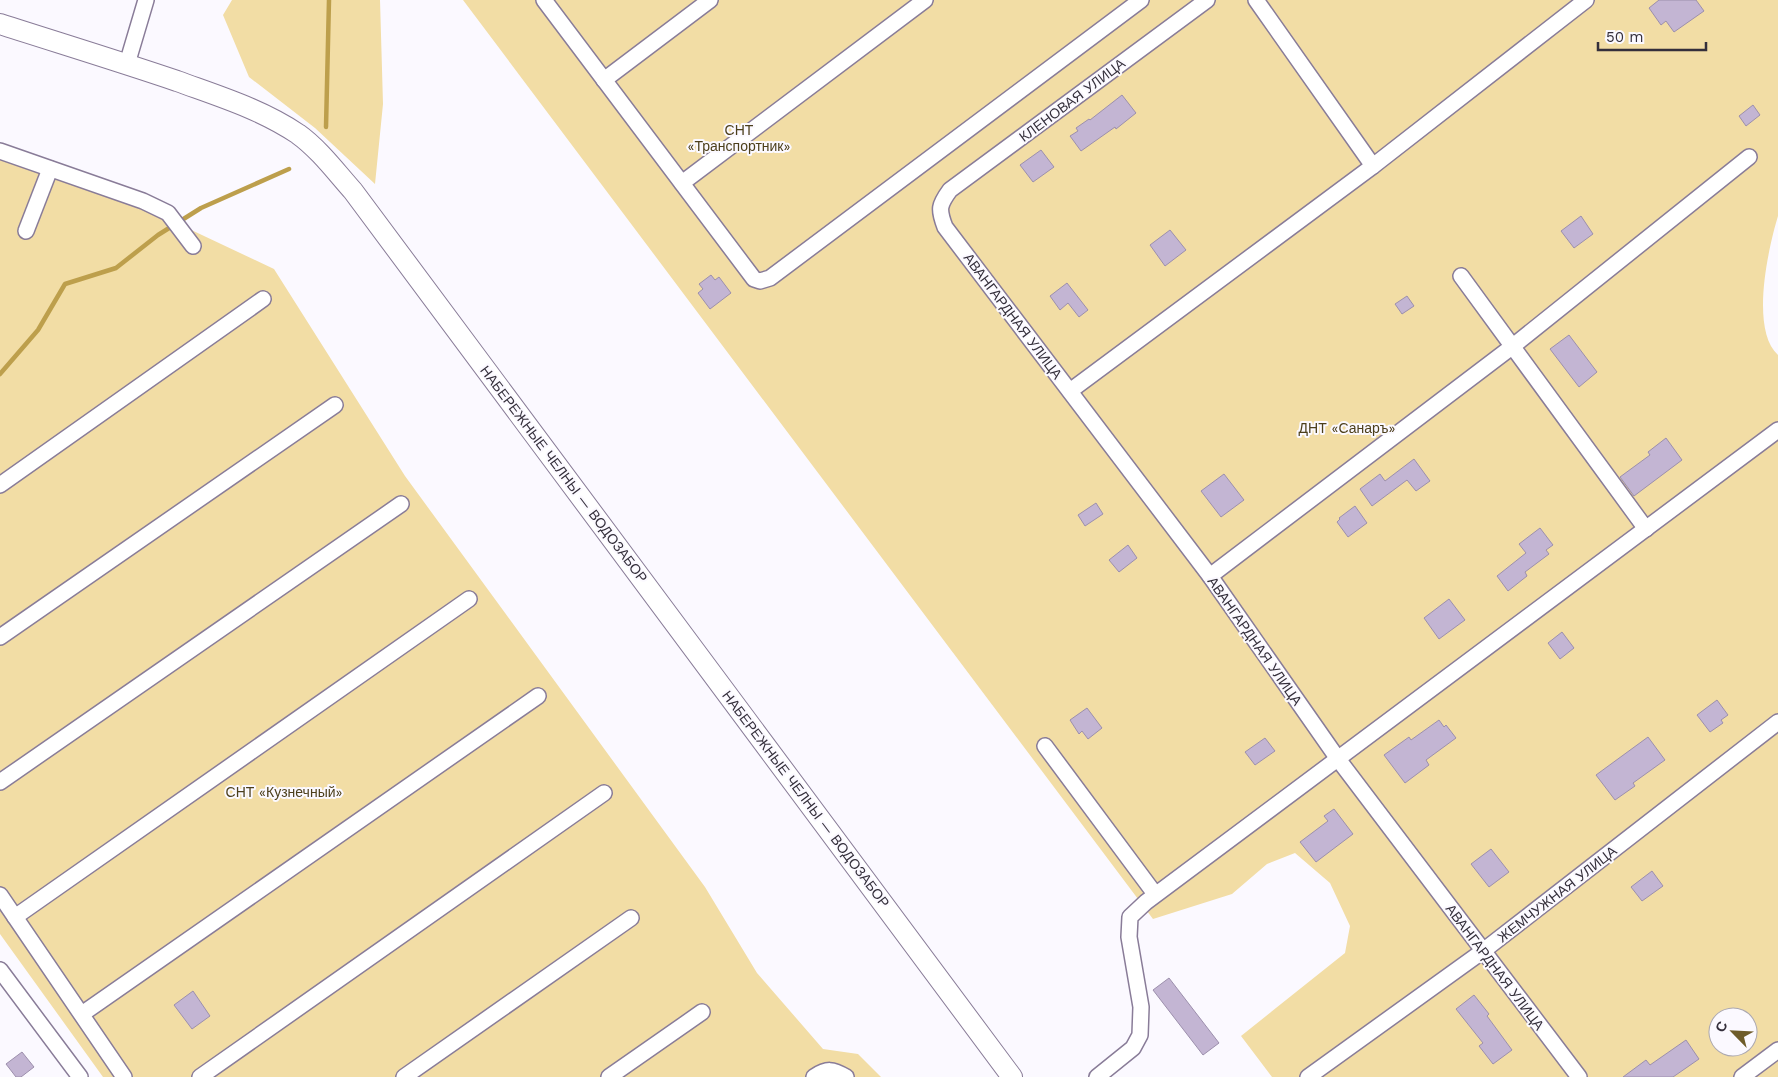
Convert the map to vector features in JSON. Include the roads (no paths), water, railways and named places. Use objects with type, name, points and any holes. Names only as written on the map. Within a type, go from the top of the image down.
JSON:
[{"type":"main road","name":"НАБЕРЕЖНЫЕ ЧЕЛНЫ — ВОДОЗАБОР","points":[[0,24],[127,64],[235,101],[274,119],[299,135],[323,156],[353,191],[1012,1077]]},
{"type":"street","points":[[127,64],[146,0]]},
{"type":"street","points":[[544,0],[754,279],[760,281],[770,278],[1141,0]]},
{"type":"street","points":[[604,80],[710,0]]},
{"type":"street","points":[[682,183],[925,0]]},
{"type":"street","name":"КЛЕНОВАЯ УЛИЦА","points":[[941,202],[950,190],[1206,0]]},
{"type":"street","points":[[1256,0],[1373,166]]},
{"type":"street","points":[[1070,391],[1373,166],[1586,0]]},
{"type":"street","points":[[0,151],[143,201],[168,213],[194,246]]},
{"type":"street","points":[[1210,576],[1512,346],[1749,157]]},
{"type":"street","points":[[26,231],[50,169]]},
{"type":"street","name":"АВАНГАРДНАЯ УЛИЦА","points":[[941,202],[940,213],[945,227],[1210,576],[1338,760],[1579,1077]]},
{"type":"street","points":[[1461,276],[1646,529]]},
{"type":"street","points":[[0,485],[263,299]]},
{"type":"street","points":[[0,637],[335,405]]},
{"type":"street","points":[[1097,1077],[1134,1048],[1140,1035],[1141,1007],[1129,937],[1130,918],[1155,894],[1338,760],[1778,430]]},
{"type":"street","points":[[0,782],[401,504]]},
{"type":"street","points":[[15,917],[469,598]]},
{"type":"street","points":[[82,1014],[538,696]]},
{"type":"street","name":"ЖЕМЧУЖНАЯ УЛИЦА","points":[[1308,1077],[1483,951],[1778,722]]},
{"type":"street","points":[[1045,746],[1155,894]]},
{"type":"street","points":[[200,1077],[604,793]]},
{"type":"street","points":[[0,895],[124,1077]]},
{"type":"street","points":[[404,1077],[631,918]]},
{"type":"street","points":[[0,970],[80,1077]]},
{"type":"street","points":[[609,1077],[702,1012]]},
{"type":"street","points":[[1742,1077],[1778,1050]]},
{"type":"street","points":[[814,1077],[821,1072],[835,1070],[846,1077]]},
{"type":"waterway","points":[[326,127],[329,0]]},
{"type":"waterway","points":[[0,374],[38,330],[65,284],[116,268],[158,235],[201,208],[289,169]]},
{"type":"park label","name":"СНТ «Транспортник»","points":[[739,138]]},
{"type":"park label","name":"ДНТ «Санаръ»","points":[[1347,428]]},
{"type":"park label","name":"СНТ «Кузнечный»","points":[[284,792]]}]
